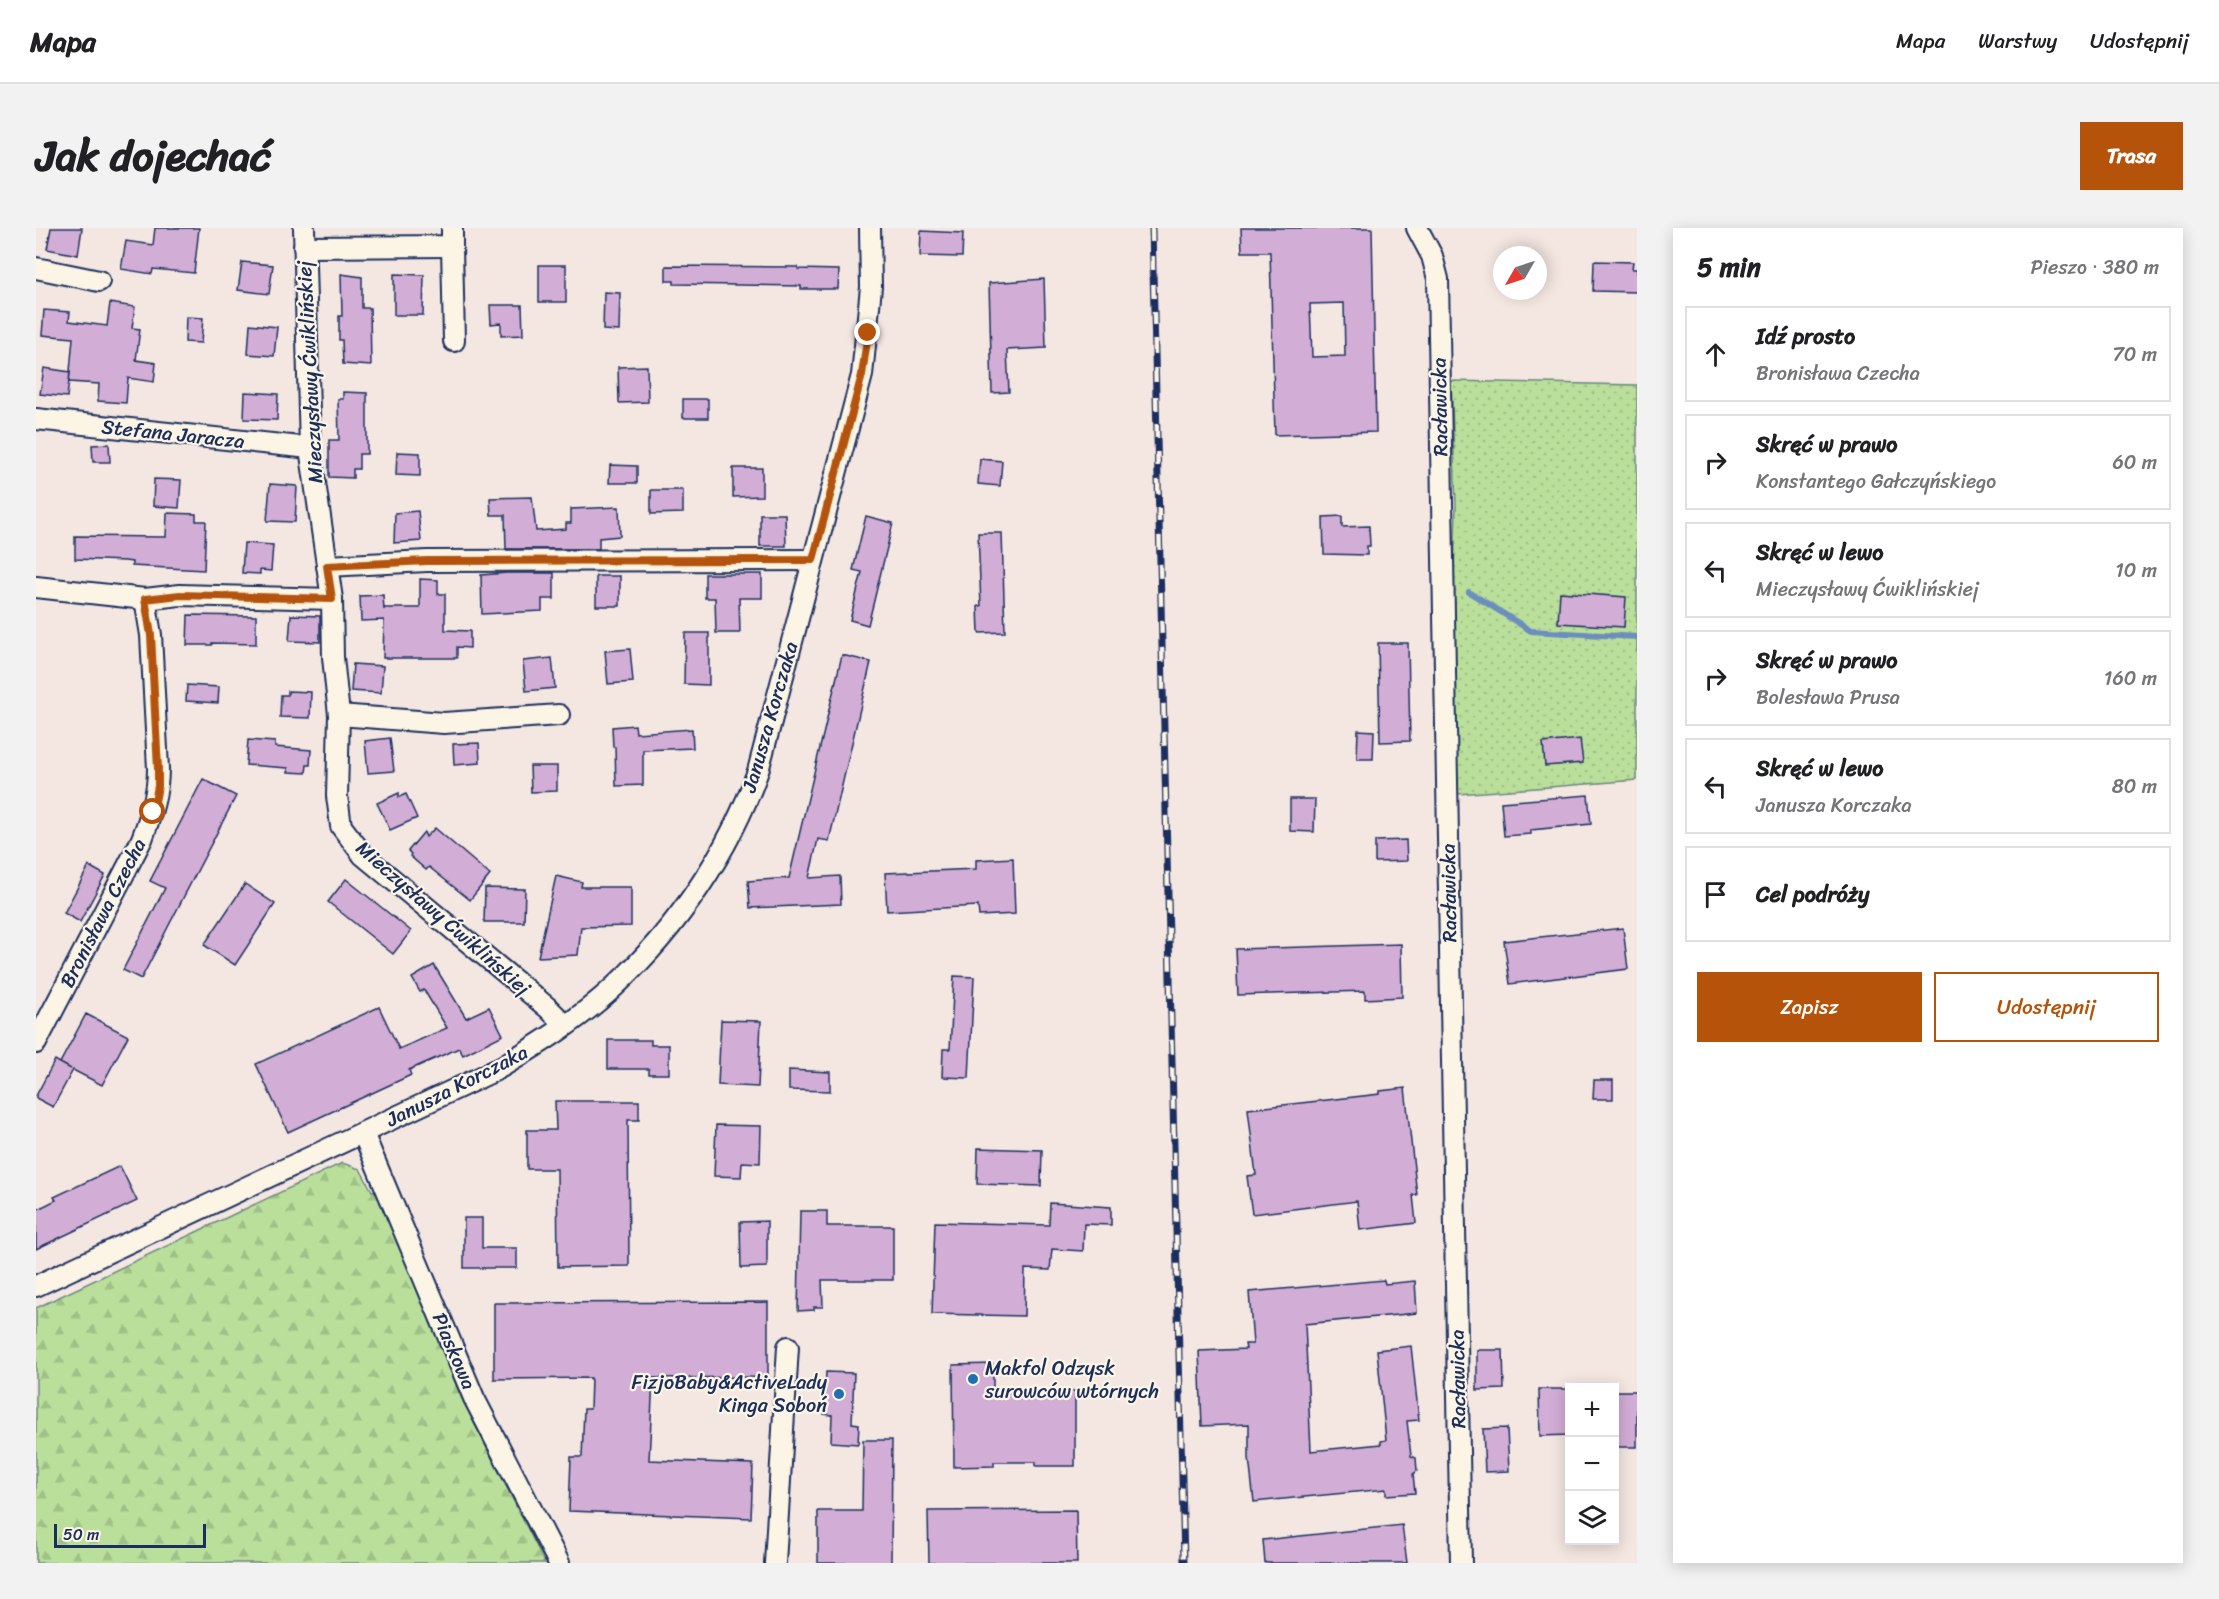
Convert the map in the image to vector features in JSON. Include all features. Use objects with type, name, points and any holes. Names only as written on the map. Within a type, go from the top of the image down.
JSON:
[{"type":"street","name":"Janusza Korczaka","points":[[36,1286],[496,1070],[530,1050],[616,985],[662,936],[703,881],[723,847],[741,814],[758,771],[862,375],[871,287],[870,228]]},
{"type":"street","name":"Racławicka","points":[[1417,228],[1432,256],[1438,279],[1461,1563]]},
{"type":"street","points":[[304,238],[452,237],[454,341]]},
{"type":"street","name":"Mieczysławy Ćwiklińskiej","points":[[304,238],[310,448],[332,599],[333,657],[339,716],[337,796],[341,826],[363,855],[548,1008],[565,1025]]},
{"type":"street","points":[[36,268],[99,281]]},
{"type":"street","name":"Stefana Jaracza","points":[[36,419],[310,448]]},
{"type":"street","points":[[327,566],[427,561],[813,560]]},
{"type":"street","points":[[36,587],[145,599],[180,595],[332,599]]},
{"type":"street","name":"Bronisława Czecha","points":[[36,1043],[142,839],[153,812],[158,786],[158,769],[151,635],[145,599]]},
{"type":"street","points":[[339,716],[444,723],[559,715]]},
{"type":"street","name":"Piaskowa","points":[[363,1133],[474,1398],[559,1563]]},
{"type":"street","points":[[775,1563],[788,1347]]},
{"type":"green space","points":[[1451,381],[1637,385],[1637,780],[1458,794],[1453,604],[1456,506]]},
{"type":"green space","points":[[342,1163],[360,1169],[372,1191],[378,1190],[462,1399],[545,1563],[36,1563],[36,1308]]},
{"type":"building","points":[[51,228],[82,228],[78,255],[47,249]]},
{"type":"building","points":[[155,228],[199,228],[194,273],[153,269],[152,274],[121,269],[126,241],[153,245]]},
{"type":"building","points":[[1241,228],[1372,228],[1376,432],[1275,435],[1270,252],[1242,252]],"holes":[[[1344,303],[1345,356],[1312,357],[1310,304]]]},
{"type":"building","points":[[921,231],[963,233],[962,257],[920,256]]},
{"type":"building","points":[[1594,261],[1633,262],[1632,269],[1637,269],[1637,292],[1593,291]]},
{"type":"building","points":[[242,262],[273,265],[269,294],[238,290]]},
{"type":"building","points":[[539,265],[566,265],[566,302],[539,302]]},
{"type":"building","points":[[666,266],[798,267],[798,269],[839,270],[838,289],[801,289],[801,286],[674,284],[674,281],[666,281]]},
{"type":"building","points":[[341,274],[362,277],[362,308],[370,308],[371,366],[343,364],[342,340],[339,340],[339,316],[342,316]]},
{"type":"building","points":[[394,274],[424,275],[423,315],[394,315]]},
{"type":"building","points":[[1044,279],[1046,348],[1007,350],[1009,392],[992,393],[989,283]]},
{"type":"building","points":[[604,292],[620,293],[619,331],[603,330]]},
{"type":"building","points":[[110,303],[135,307],[132,328],[140,329],[136,360],[156,363],[154,382],[128,378],[126,403],[98,401],[99,384],[69,382],[73,338],[42,335],[44,310],[70,312],[69,321],[107,326]]},
{"type":"building","points":[[490,305],[522,305],[523,335],[501,336],[501,323],[491,324]]},
{"type":"building","points":[[186,317],[203,318],[201,343],[185,342]]},
{"type":"building","points":[[250,324],[277,327],[274,356],[248,354]]},
{"type":"building","points":[[647,366],[648,402],[619,403],[618,367]]},
{"type":"building","points":[[44,368],[70,372],[67,397],[40,394]]},
{"type":"building","points":[[245,392],[278,394],[277,420],[244,419]]},
{"type":"building","points":[[343,392],[367,393],[367,454],[359,454],[359,469],[353,469],[353,478],[329,477],[329,440],[339,440],[338,399],[343,399]]},
{"type":"building","points":[[683,399],[708,399],[708,418],[683,418]]},
{"type":"building","points":[[109,444],[110,462],[93,462],[92,445]]},
{"type":"building","points":[[397,452],[420,453],[420,476],[396,475]]},
{"type":"building","points":[[980,459],[1002,461],[1000,486],[978,484]]},
{"type":"building","points":[[610,465],[637,466],[637,483],[609,483]]},
{"type":"building","points":[[733,468],[762,468],[762,496],[733,497]]},
{"type":"building","points":[[154,479],[181,480],[179,508],[153,506]]},
{"type":"building","points":[[270,484],[297,486],[295,522],[267,521]]},
{"type":"building","points":[[651,490],[683,490],[683,513],[651,514]]},
{"type":"building","points":[[532,497],[536,531],[566,529],[566,523],[571,523],[571,509],[619,507],[620,536],[599,538],[599,549],[506,549],[505,515],[491,515],[490,498]]},
{"type":"building","points":[[418,511],[421,541],[394,543],[395,513]]},
{"type":"building","points":[[167,513],[196,514],[196,521],[206,521],[204,570],[132,566],[132,562],[125,561],[75,559],[75,536],[166,537]]},
{"type":"building","points":[[760,514],[785,514],[786,546],[760,546]]},
{"type":"building","points":[[866,516],[893,523],[868,625],[850,620],[862,572],[853,570]]},
{"type":"building","points":[[1342,516],[1342,527],[1369,526],[1370,546],[1367,546],[1367,555],[1324,554],[1323,517]]},
{"type":"building","points":[[978,533],[1002,533],[1005,632],[979,633],[978,606],[981,606]]},
{"type":"building","points":[[244,543],[273,545],[271,571],[260,570],[260,574],[242,573]]},
{"type":"building","points":[[554,573],[554,599],[542,599],[542,611],[482,614],[481,575]]},
{"type":"building","points":[[705,574],[762,574],[762,598],[739,598],[740,633],[716,633],[715,598],[705,598]]},
{"type":"building","points":[[596,576],[620,576],[620,606],[596,606]]},
{"type":"building","points":[[420,579],[438,580],[438,594],[445,594],[445,630],[470,631],[470,648],[457,647],[457,658],[383,658],[384,620],[361,621],[360,596],[383,595],[384,610],[384,608],[420,608]]},
{"type":"building","points":[[1560,592],[1626,597],[1624,627],[1558,623]]},
{"type":"building","points":[[188,615],[256,616],[256,644],[187,645]]},
{"type":"building","points":[[291,615],[320,616],[320,642],[289,641]]},
{"type":"building","points":[[685,633],[709,633],[709,685],[684,684]]},
{"type":"building","points":[[1378,643],[1408,643],[1410,741],[1380,742]]},
{"type":"building","points":[[630,649],[633,682],[608,684],[605,651]]},
{"type":"building","points":[[842,655],[871,662],[829,841],[818,839],[809,878],[840,876],[841,904],[750,908],[748,881],[789,878]]},
{"type":"building","points":[[552,658],[555,688],[526,691],[523,661]]},
{"type":"building","points":[[353,664],[383,666],[381,693],[351,691]]},
{"type":"building","points":[[187,685],[219,687],[218,703],[186,701]]},
{"type":"building","points":[[288,691],[311,692],[310,718],[280,717],[281,695],[288,695]]},
{"type":"building","points":[[635,725],[636,733],[692,729],[693,748],[643,750],[643,785],[616,786],[612,727]]},
{"type":"building","points":[[1358,730],[1374,731],[1373,759],[1357,759]]},
{"type":"building","points":[[390,738],[394,771],[368,773],[365,741]]},
{"type":"building","points":[[1580,739],[1583,763],[1545,766],[1543,743]]},
{"type":"building","points":[[248,740],[275,742],[275,747],[311,750],[310,765],[307,765],[306,773],[288,772],[288,768],[246,765]]},
{"type":"building","points":[[479,743],[480,763],[454,765],[453,744]]},
{"type":"building","points":[[530,766],[557,766],[557,791],[531,792]]},
{"type":"building","points":[[203,779],[236,796],[141,979],[123,970],[165,888],[150,881]]},
{"type":"building","points":[[399,793],[399,797],[406,794],[417,818],[390,830],[377,803]]},
{"type":"building","points":[[1588,795],[1591,824],[1531,830],[1531,834],[1504,836],[1501,802]]},
{"type":"building","points":[[1290,799],[1315,799],[1314,832],[1290,831]]},
{"type":"building","points":[[435,828],[490,875],[470,900],[429,867],[426,870],[410,856],[408,851],[424,832],[426,837]]},
{"type":"building","points":[[1406,840],[1407,861],[1375,862],[1375,841]]},
{"type":"building","points":[[1013,858],[1015,914],[979,916],[978,906],[887,911],[885,873],[976,869],[976,860]]},
{"type":"building","points":[[89,866],[105,875],[80,922],[64,913]]},
{"type":"building","points":[[556,876],[582,882],[581,887],[631,887],[631,926],[581,927],[578,955],[538,957]]},
{"type":"building","points":[[346,879],[411,931],[393,954],[328,902]]},
{"type":"building","points":[[245,884],[275,904],[235,965],[204,945]]},
{"type":"building","points":[[485,888],[525,889],[524,922],[484,922]]},
{"type":"building","points":[[1623,928],[1628,969],[1510,984],[1504,941]]},
{"type":"building","points":[[1401,944],[1402,997],[1365,999],[1365,991],[1238,995],[1236,949]]},
{"type":"building","points":[[434,965],[466,1018],[489,1007],[503,1035],[463,1055],[459,1048],[409,1070],[411,1075],[288,1132],[256,1064],[379,1007],[399,1049],[447,1028],[424,990],[420,992],[412,978]]},
{"type":"building","points":[[954,976],[974,977],[969,1078],[942,1077],[943,1049],[950,1049]]},
{"type":"building","points":[[86,1014],[128,1036],[102,1085],[73,1070],[53,1107],[36,1096],[55,1060],[60,1063]]},
{"type":"building","points":[[721,1020],[761,1021],[758,1087],[718,1085]]},
{"type":"building","points":[[608,1040],[651,1040],[651,1045],[669,1045],[669,1074],[649,1074],[649,1069],[608,1069]]},
{"type":"building","points":[[789,1070],[830,1072],[830,1091],[789,1090]]},
{"type":"building","points":[[1594,1080],[1613,1080],[1613,1099],[1593,1099]]},
{"type":"building","points":[[1405,1088],[1417,1195],[1413,1195],[1416,1223],[1360,1230],[1357,1201],[1252,1214],[1247,1176],[1256,1175],[1248,1109],[1380,1094],[1380,1091]]},
{"type":"building","points":[[555,1101],[639,1101],[639,1120],[628,1120],[629,1266],[558,1267],[557,1169],[527,1169],[527,1130],[556,1130]]},
{"type":"building","points":[[716,1125],[761,1126],[760,1163],[742,1162],[741,1177],[714,1176]]},
{"type":"building","points":[[978,1148],[1042,1150],[1041,1186],[977,1184]]},
{"type":"building","points":[[120,1166],[137,1201],[36,1249],[36,1210],[56,1200],[54,1197]]},
{"type":"building","points":[[1050,1203],[1111,1207],[1111,1225],[1084,1224],[1083,1251],[1052,1249],[1050,1270],[1025,1269],[1024,1316],[932,1314],[935,1222],[1049,1225]]},
{"type":"building","points":[[800,1211],[827,1211],[827,1226],[893,1226],[893,1280],[822,1280],[823,1307],[798,1311]]},
{"type":"building","points":[[464,1218],[482,1218],[482,1248],[517,1248],[517,1268],[464,1268]]},
{"type":"building","points":[[767,1221],[767,1267],[741,1268],[740,1222]]},
{"type":"building","points":[[1384,1280],[1385,1284],[1415,1281],[1417,1313],[1305,1324],[1311,1451],[1381,1444],[1381,1441],[1386,1440],[1377,1350],[1411,1346],[1419,1420],[1407,1421],[1411,1456],[1416,1458],[1417,1471],[1413,1474],[1415,1493],[1386,1495],[1386,1489],[1254,1502],[1249,1458],[1249,1424],[1202,1426],[1199,1351],[1246,1349],[1245,1344],[1253,1344],[1249,1292]]},
{"type":"building","points":[[768,1302],[768,1377],[653,1378],[649,1460],[753,1464],[751,1518],[569,1511],[571,1457],[582,1457],[584,1409],[590,1409],[591,1378],[494,1379],[494,1303]]},
{"type":"building","points":[[1477,1350],[1503,1350],[1504,1389],[1477,1390]]},
{"type":"building","points":[[993,1364],[993,1393],[1075,1391],[1075,1466],[1036,1466],[1036,1462],[994,1462],[994,1466],[954,1467],[953,1365]]},
{"type":"building","name":"FizjoBaby&ActiveLady Kinga Soboń","points":[[826,1372],[854,1373],[852,1423],[859,1424],[858,1444],[831,1442],[832,1415],[824,1414]]},
{"type":"building","points":[[1539,1389],[1565,1389],[1565,1435],[1540,1436]]},
{"type":"building","points":[[1619,1391],[1637,1391],[1637,1447],[1619,1447]]},
{"type":"building","points":[[1507,1428],[1509,1471],[1485,1472],[1483,1429]]},
{"type":"building","points":[[863,1440],[892,1440],[891,1563],[818,1563],[818,1511],[862,1511]]},
{"type":"building","points":[[1076,1510],[1077,1563],[929,1563],[928,1511]]},
{"type":"building","points":[[1402,1525],[1407,1563],[1265,1563],[1263,1540]]},
{"type":"waterway","points":[[1469,592],[1531,631],[1637,637]]},
{"type":"railway","points":[[1152,228],[1184,1563]]},
{"type":"place","name":"Makfol Odzysk surowców wtórnych","points":[[973,1379]]},
{"type":"place","name":"FizjoBaby&ActiveLady Kinga Soboń","points":[[839,1394]]},
{"type":"route","points":[[153,812],[158,786],[158,769],[151,635],[145,599],[180,595],[332,599],[327,566],[427,561],[813,560],[849,429],[862,375],[868,333]]}]
